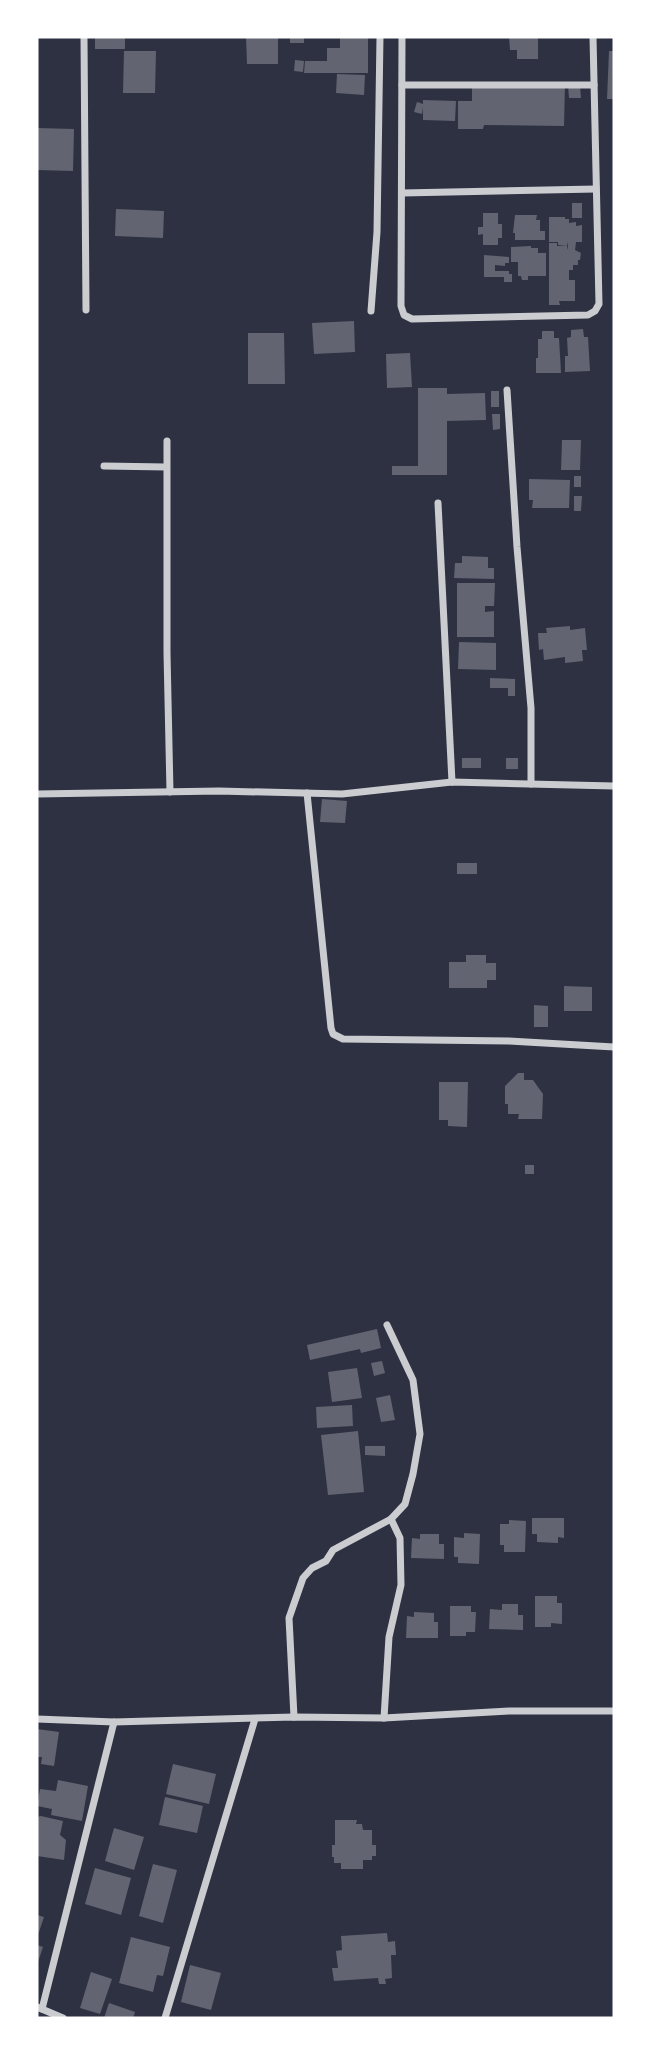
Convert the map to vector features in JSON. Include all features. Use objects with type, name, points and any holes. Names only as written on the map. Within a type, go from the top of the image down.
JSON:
[{"type":"street","points":[[84,37],[86,310]]},
{"type":"street","points":[[371,311],[377,232],[380,37]]},
{"type":"street","points":[[402,37],[401,306],[408,318],[575,315],[595,311],[599,304],[593,37]]},
{"type":"street","points":[[402,85],[594,85]]},
{"type":"street","points":[[401,193],[596,189]]},
{"type":"street","points":[[507,390],[531,708],[531,784]]},
{"type":"street","points":[[167,441],[170,792]]},
{"type":"street","points":[[104,466],[166,467]]},
{"type":"street","points":[[438,503],[452,782]]},
{"type":"street","points":[[37,794],[342,794],[452,782],[614,786]]},
{"type":"street","points":[[307,793],[331,1028],[337,1037],[343,1040],[509,1041],[614,1047]]},
{"type":"street","points":[[294,1717],[289,1618],[303,1578],[312,1568],[326,1561],[333,1550],[391,1519],[405,1504],[419,1448],[420,1434],[413,1380],[387,1325]]},
{"type":"street","points":[[384,1718],[389,1637],[401,1585],[400,1538],[391,1519]]},
{"type":"street","points":[[37,1719],[114,1722],[294,1717],[384,1718],[509,1711],[614,1711]]},
{"type":"street","points":[[165,2018],[255,1718]]},
{"type":"street","points":[[63,2018],[39,2008],[114,1722]]},
{"type":"building","points":[[95,37],[125,37],[125,49],[95,49]]},
{"type":"building","points":[[246,37],[278,37],[278,64],[247,64]]},
{"type":"building","points":[[290,37],[304,37],[304,43],[290,43]]},
{"type":"building","points":[[340,37],[368,37],[368,73],[304,73],[305,61],[327,61],[327,48],[340,48]]},
{"type":"building","points":[[509,37],[538,37],[538,59],[517,59],[517,50],[510,50]]},
{"type":"building","points":[[124,51],[156,51],[155,93],[123,93]]},
{"type":"building","points":[[609,51],[614,51],[614,99],[607,99]]},
{"type":"building","points":[[295,60],[304,61],[303,72],[294,71]]},
{"type":"building","points":[[337,74],[365,75],[364,95],[336,93]]},
{"type":"building","points":[[472,83],[565,83],[564,126],[484,125],[483,129],[458,129],[458,101],[472,101]]},
{"type":"building","points":[[568,86],[580,86],[581,98],[569,98]]},
{"type":"building","points":[[423,100],[456,101],[455,121],[423,120],[423,107],[422,114],[414,112],[417,102],[423,104]]},
{"type":"building","points":[[37,128],[74,129],[73,171],[37,170]]},
{"type":"building","points":[[572,203],[582,203],[582,218],[572,218]]},
{"type":"building","points":[[116,209],[164,211],[163,238],[115,236]]},
{"type":"building","points":[[483,213],[498,213],[498,224],[502,224],[502,238],[498,238],[498,245],[483,245],[483,234],[478,235],[478,227],[483,227]]},
{"type":"building","points":[[515,215],[537,215],[540,231],[545,231],[545,240],[515,240]]},
{"type":"building","points":[[549,217],[565,217],[569,219],[569,223],[582,225],[582,242],[576,242],[575,250],[581,253],[580,260],[578,265],[573,265],[573,270],[569,270],[569,280],[575,280],[575,301],[559,301],[560,305],[549,305],[549,243],[557,243],[557,246],[567,246],[558,245],[558,242],[549,242]]},
{"type":"building","points":[[511,247],[538,248],[538,253],[546,253],[546,276],[528,276],[528,280],[522,280],[521,276],[518,276],[518,262],[511,262]]},
{"type":"building","points":[[484,255],[509,257],[509,263],[505,263],[505,266],[495,265],[495,271],[509,271],[509,274],[512,274],[512,282],[504,282],[504,277],[484,277]]},
{"type":"building","points":[[354,321],[355,352],[314,354],[312,323]]},
{"type":"building","points":[[583,329],[584,337],[588,337],[590,371],[565,372],[567,338],[571,337],[571,330]]},
{"type":"building","points":[[542,331],[554,331],[554,338],[559,338],[561,373],[536,373],[538,339],[542,339]]},
{"type":"building","points":[[248,333],[284,333],[285,384],[248,384]]},
{"type":"building","points":[[410,353],[412,387],[387,388],[386,354]]},
{"type":"building","points":[[418,388],[447,388],[447,394],[485,393],[486,420],[447,421],[447,475],[392,475],[392,466],[418,466]]},
{"type":"building","points":[[491,391],[499,391],[499,407],[491,407]]},
{"type":"building","points":[[492,414],[500,414],[500,429],[493,430]]},
{"type":"building","points":[[562,440],[581,440],[580,470],[561,470]]},
{"type":"building","points":[[574,476],[581,476],[581,487],[574,487]]},
{"type":"building","points":[[529,479],[570,480],[569,508],[532,508],[533,500],[529,500]]},
{"type":"building","points":[[574,496],[582,496],[581,511],[574,511]]},
{"type":"building","points":[[462,556],[488,557],[488,568],[494,568],[494,579],[454,578],[455,563],[462,563]]},
{"type":"building","points":[[457,583],[495,583],[494,606],[485,606],[485,612],[494,611],[494,637],[457,637]]},
{"type":"building","points":[[570,626],[570,630],[585,628],[587,650],[582,650],[583,661],[565,663],[565,657],[544,660],[543,649],[539,650],[538,633],[547,633],[546,628]]},
{"type":"building","points":[[459,642],[496,643],[496,670],[458,669]]},
{"type":"building","points":[[490,678],[515,679],[515,696],[508,696],[508,688],[490,688]]},
{"type":"building","points":[[462,758],[481,758],[481,768],[462,768]]},
{"type":"building","points":[[506,758],[518,758],[518,769],[506,769]]},
{"type":"building","points":[[322,799],[347,801],[345,823],[320,822]]},
{"type":"building","points":[[457,863],[477,863],[477,874],[457,874]]},
{"type":"building","points":[[466,955],[486,955],[486,963],[496,963],[496,980],[487,980],[487,988],[449,988],[449,962],[466,962]]},
{"type":"building","points":[[564,986],[592,987],[592,1011],[564,1011]]},
{"type":"building","points":[[534,1005],[548,1006],[548,1027],[534,1027]]},
{"type":"building","points":[[518,1073],[524,1073],[524,1080],[533,1080],[543,1094],[542,1119],[518,1119],[519,1114],[508,1114],[505,1086]]},
{"type":"building","points":[[439,1082],[468,1082],[467,1127],[448,1126],[448,1120],[439,1120]]},
{"type":"building","points":[[525,1165],[534,1165],[534,1174],[525,1174]]},
{"type":"building","points":[[377,1329],[381,1348],[361,1353],[360,1349],[310,1360],[307,1345]]},
{"type":"building","points":[[382,1361],[385,1373],[374,1376],[371,1363]]},
{"type":"building","points":[[357,1368],[362,1398],[332,1402],[328,1372]]},
{"type":"building","points":[[390,1395],[395,1420],[381,1422],[376,1398]]},
{"type":"building","points":[[352,1405],[353,1426],[317,1428],[316,1407]]},
{"type":"building","points":[[358,1431],[364,1492],[328,1495],[321,1435]]},
{"type":"building","points":[[365,1446],[385,1446],[385,1456],[365,1455]]},
{"type":"building","points":[[532,1518],[564,1518],[564,1538],[558,1537],[558,1543],[537,1542],[537,1534],[532,1534]]},
{"type":"building","points":[[509,1520],[526,1521],[525,1552],[504,1552],[504,1545],[500,1545],[500,1524],[509,1524]]},
{"type":"building","points":[[464,1533],[480,1534],[479,1564],[458,1563],[458,1557],[454,1557],[454,1537],[464,1538]]},
{"type":"building","points":[[420,1534],[439,1534],[439,1544],[444,1544],[444,1559],[411,1558],[412,1538],[420,1539]]},
{"type":"building","points":[[535,1596],[557,1596],[557,1603],[562,1603],[562,1624],[551,1623],[551,1627],[535,1627]]},
{"type":"building","points":[[502,1604],[518,1604],[518,1615],[523,1615],[523,1630],[489,1629],[490,1609],[502,1610]]},
{"type":"building","points":[[450,1606],[471,1606],[471,1612],[476,1612],[475,1632],[466,1632],[466,1636],[450,1636]]},
{"type":"building","points":[[414,1612],[434,1613],[434,1622],[438,1622],[438,1638],[406,1638],[407,1616],[414,1617]]},
{"type":"building","points":[[37,1729],[59,1732],[54,1766],[41,1764],[42,1757],[37,1757]]},
{"type":"building","points":[[173,1764],[216,1774],[209,1804],[166,1794]]},
{"type":"building","points":[[58,1780],[88,1786],[82,1821],[51,1815],[52,1809],[37,1806],[40,1789],[56,1791]]},
{"type":"building","points":[[165,1797],[203,1806],[197,1833],[159,1825]]},
{"type":"building","points":[[37,1817],[63,1821],[60,1835],[66,1840],[64,1860],[37,1856]]},
{"type":"building","points":[[335,1820],[357,1820],[356,1824],[362,1824],[363,1830],[372,1830],[372,1845],[376,1845],[376,1856],[372,1856],[372,1860],[363,1860],[363,1869],[341,1869],[341,1863],[334,1863],[332,1845],[335,1845]]},
{"type":"building","points":[[114,1828],[144,1837],[134,1870],[105,1861]]},
{"type":"building","points":[[153,1864],[177,1870],[163,1923],[139,1916]]},
{"type":"building","points":[[95,1868],[131,1878],[121,1915],[85,1904]]},
{"type":"building","points":[[37,1915],[44,1917],[37,1938]]},
{"type":"building","points":[[387,1933],[388,1942],[395,1941],[396,1955],[391,1955],[392,1978],[385,1979],[386,1984],[379,1984],[378,1978],[334,1981],[332,1968],[338,1968],[336,1951],[342,1950],[341,1936]]},
{"type":"building","points":[[131,1937],[170,1947],[163,1976],[157,1975],[153,1992],[119,1983]]},
{"type":"building","points":[[37,1945],[43,1947],[37,1965]]},
{"type":"building","points":[[190,1965],[221,1973],[211,2010],[181,2002]]},
{"type":"building","points":[[91,1972],[112,1979],[100,2014],[80,2008]]},
{"type":"building","points":[[109,2003],[135,2012],[133,2018],[104,2018]]}]
